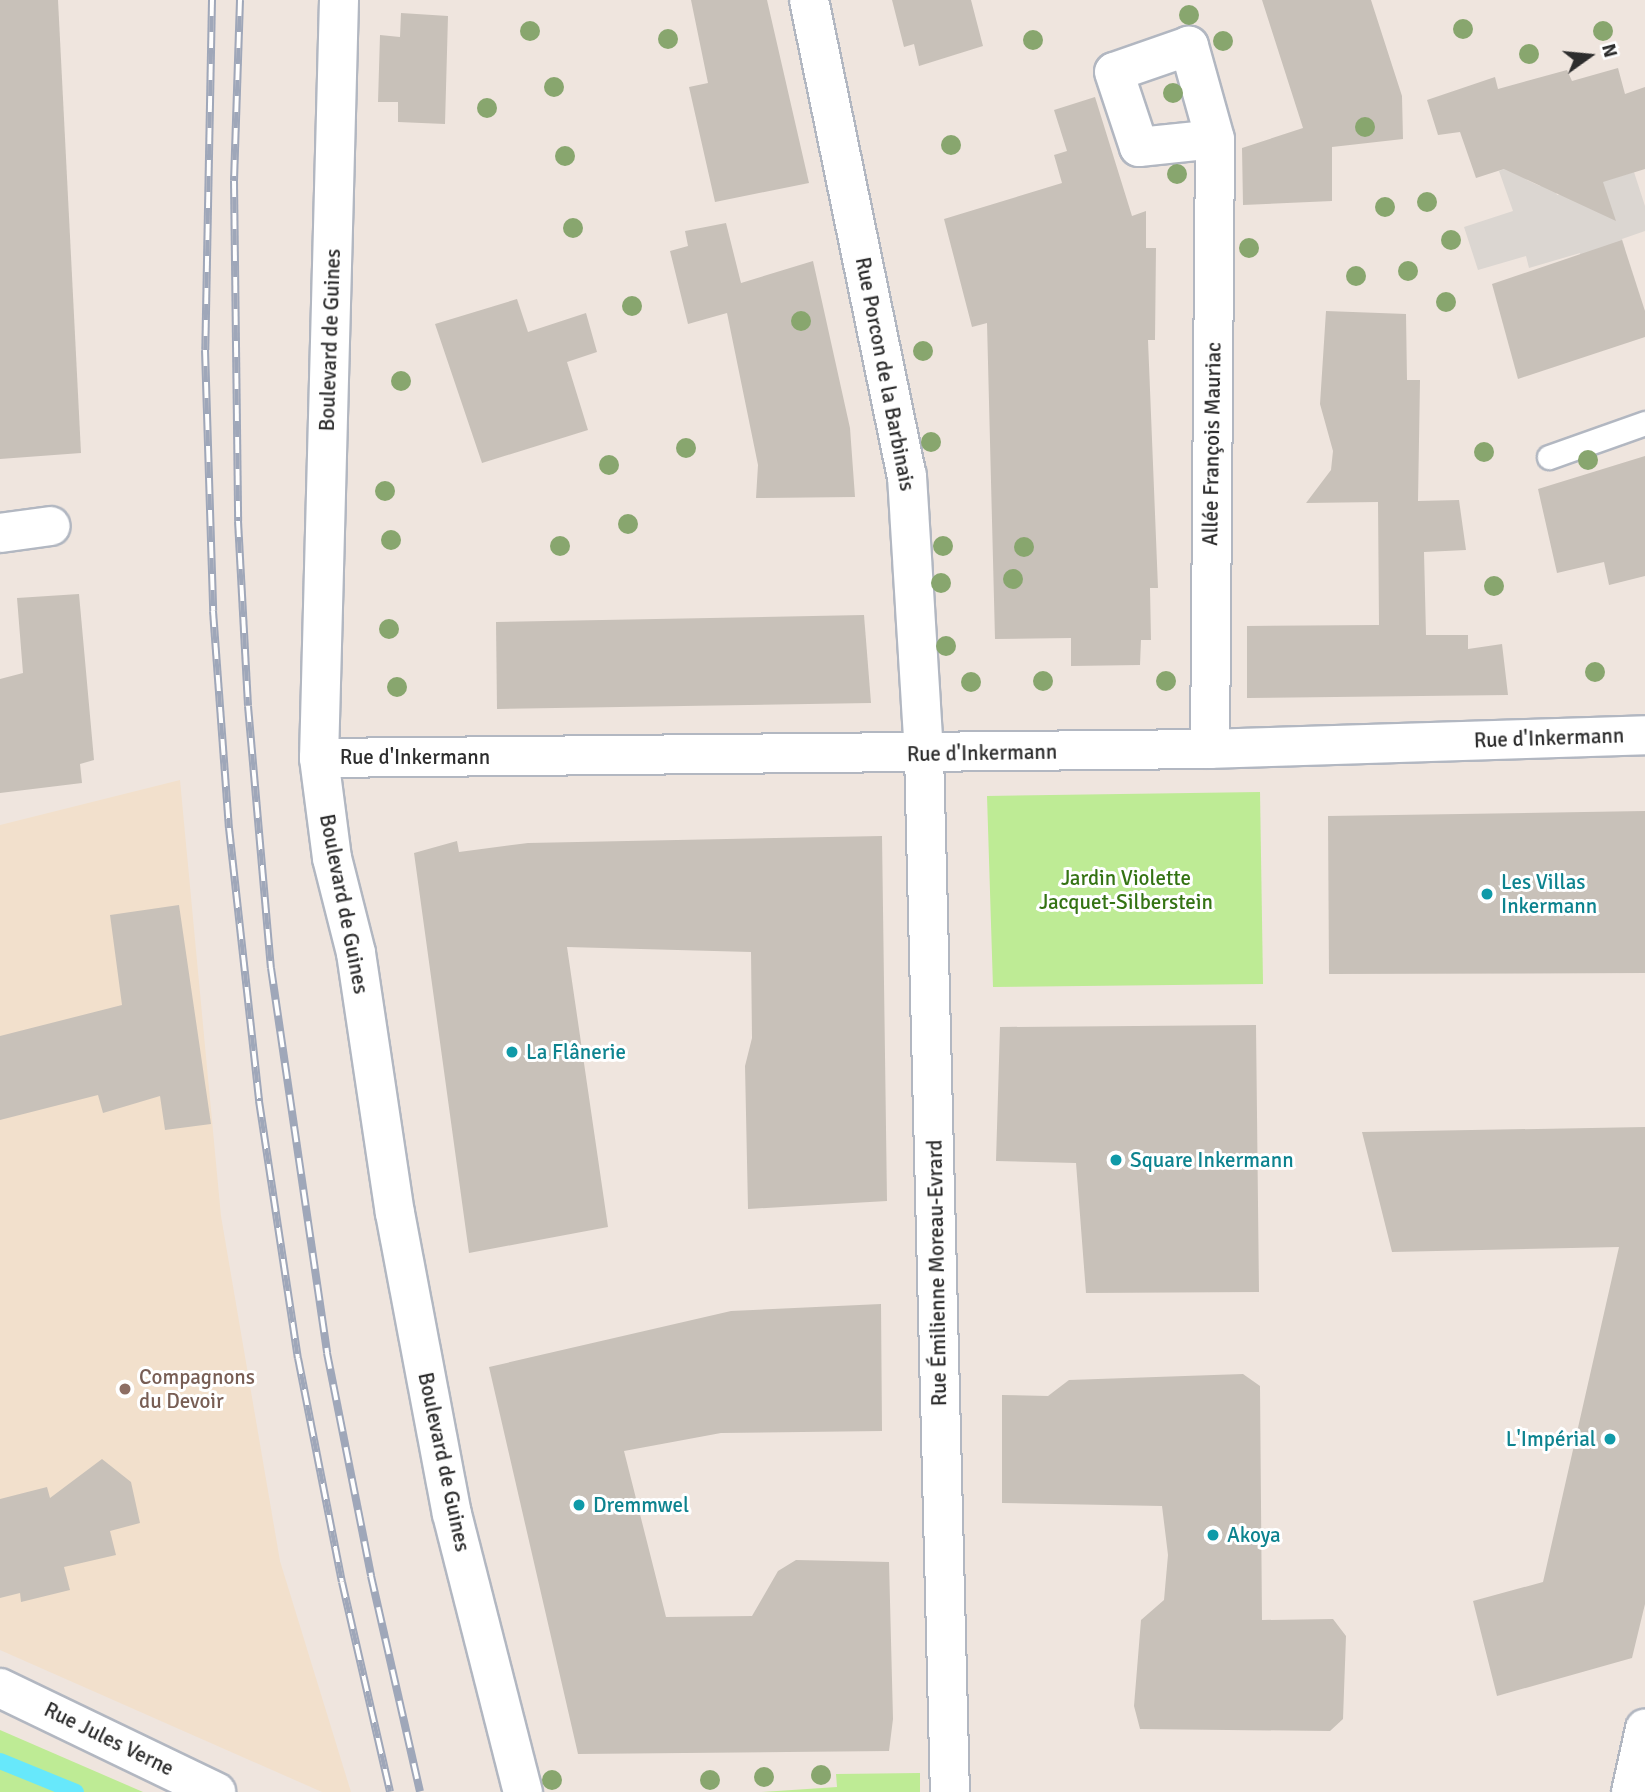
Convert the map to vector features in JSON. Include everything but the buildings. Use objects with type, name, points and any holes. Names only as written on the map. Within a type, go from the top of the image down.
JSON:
[{"type":"street","name":"Boulevard de Guines","points":[[339,0],[319,758],[332,858],[356,953],[396,1213],[452,1514],[523,1792]]},
{"type":"street","name":"Rue Porcon de la Barbinais","points":[[809,0],[907,476],[924,754]]},
{"type":"street","name":"Allée François Mauriac","points":[[1210,749],[1215,139]]},
{"type":"street","points":[[0,533],[51,526]]},
{"type":"street","name":"Rue d'Inkermann","points":[[319,758],[924,754],[1210,749],[1645,735]]},
{"type":"street","name":"Rue Émilienne Moreau-Evrard","points":[[924,754],[950,1792]]},
{"type":"street","name":"Rue Jules Verne","points":[[0,1688],[216,1792]]},
{"type":"street","points":[[1631,1792],[1645,1729]]},
{"type":"lane","points":[[1549,457],[1645,423]]},
{"type":"shaded area","points":[[1521,163],[1527,180],[1540,186],[1553,182],[1557,195],[1634,172],[1645,206],[1645,231],[1622,239],[1625,249],[1582,264],[1580,253],[1529,268],[1526,256],[1478,270],[1464,227],[1513,211],[1499,171]]},
{"type":"shaded area","name":"Compagnons du Devoir","points":[[180,780],[221,1216],[280,1561],[351,1792],[322,1792],[0,1650],[0,825]]},
{"type":"green space","name":"Jardin Violette Jacquet-Silberstein","points":[[1260,792],[1263,984],[993,987],[987,796]]},
{"type":"green space","points":[[0,1730],[143,1792],[0,1792]]},
{"type":"green space","points":[[920,1773],[920,1792],[762,1792],[837,1787],[836,1774]]},
{"type":"waterway","points":[[0,1761],[76,1792]]},
{"type":"railway","points":[[212,0],[205,350],[213,611],[229,828],[259,1101],[298,1358],[342,1582],[390,1792]]},
{"type":"railway","points":[[240,0],[234,181],[238,521],[248,706],[271,968],[327,1353],[371,1576],[420,1792]]},
{"type":"place","name":"Les Villas Inkermann","points":[[1487,894]]},
{"type":"place","name":"La Flânerie","points":[[512,1052]]},
{"type":"place","name":"Square Inkermann","points":[[1116,1160]]},
{"type":"place","name":"Compagnons du Devoir","points":[[125,1389]]},
{"type":"place","name":"L'Impérial","points":[[1610,1439]]},
{"type":"place","name":"Dremmwel","points":[[579,1505]]},
{"type":"place","name":"Akoya","points":[[1213,1535]]}]
